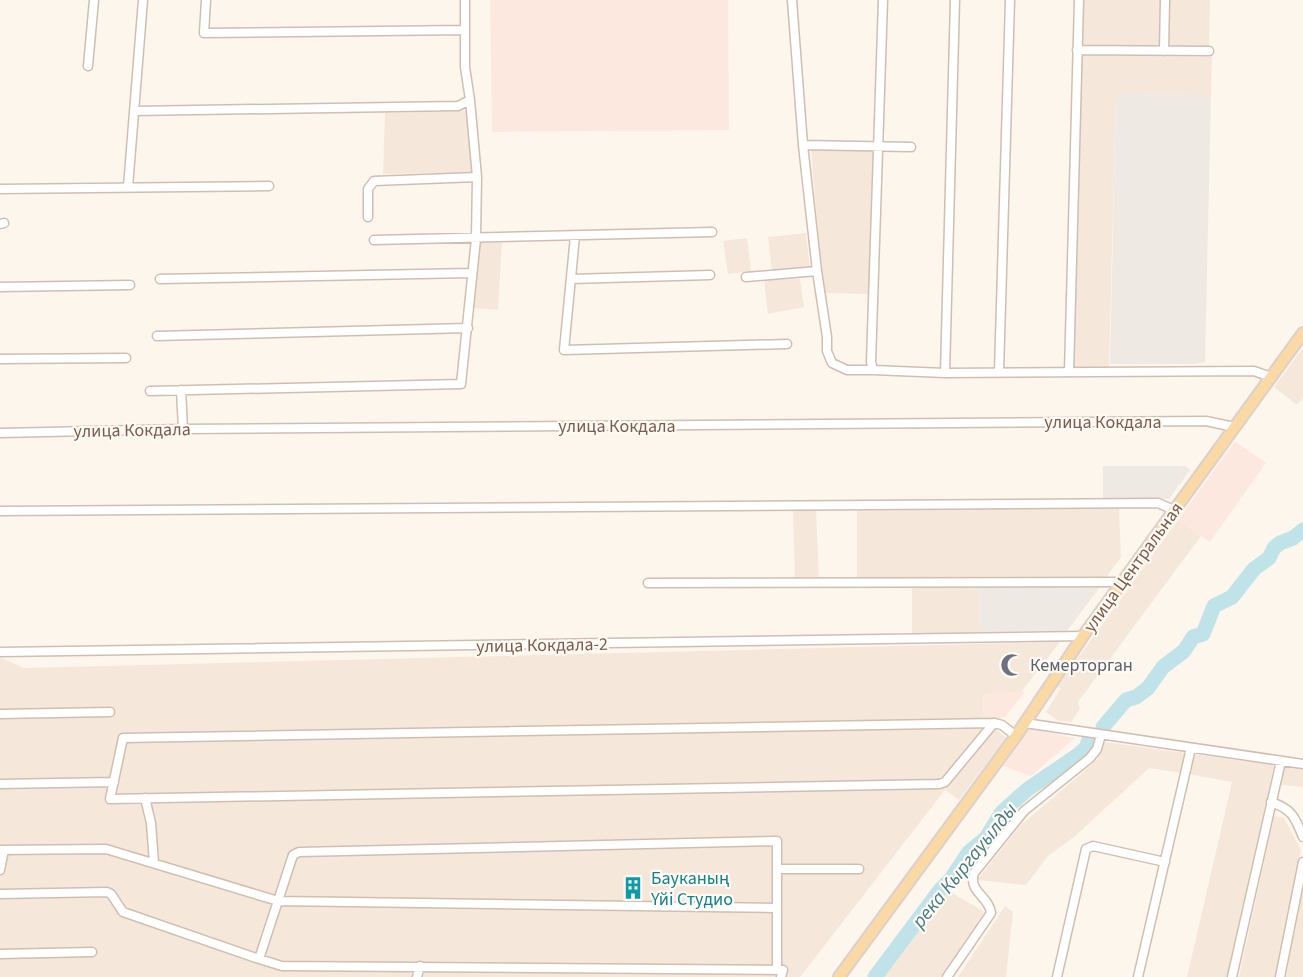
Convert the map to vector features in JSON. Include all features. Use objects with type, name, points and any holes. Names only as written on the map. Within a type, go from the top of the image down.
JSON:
[{"type":"main road","name":"улица Центральная","points":[[839,977],[1016,736],[1083,636],[1303,333]]},
{"type":"street","points":[[88,66],[94,0]]},
{"type":"street","points":[[128,188],[143,0]]},
{"type":"street","points":[[206,0],[204,33],[465,30]]},
{"type":"street","points":[[150,391],[461,384],[476,239],[477,177],[465,67],[465,0]]},
{"type":"street","points":[[792,0],[803,146],[827,351],[832,363],[847,370],[945,373],[1254,371],[1271,377]]},
{"type":"street","points":[[873,370],[871,362],[883,0]]},
{"type":"street","points":[[945,373],[955,0]]},
{"type":"street","points":[[999,372],[1010,0]]},
{"type":"street","points":[[1069,372],[1079,0]]},
{"type":"street","points":[[1164,51],[1165,0]]},
{"type":"street","points":[[1077,50],[1209,51]]},
{"type":"street","points":[[134,111],[458,105],[470,100]]},
{"type":"street","points":[[803,146],[910,147]]},
{"type":"street","points":[[368,217],[368,189],[374,181],[477,177]]},
{"type":"street","points":[[0,189],[269,186]]},
{"type":"street","points":[[374,240],[712,232]]},
{"type":"street","points":[[575,236],[564,350],[787,344]]},
{"type":"street","points":[[746,276],[817,271]]},
{"type":"street","points":[[160,279],[471,273]]},
{"type":"street","points":[[571,279],[710,275]]},
{"type":"street","points":[[0,287],[130,285]]},
{"type":"street","points":[[157,336],[468,328]]},
{"type":"street","points":[[0,359],[126,358]]},
{"type":"street","points":[[181,390],[183,429]]},
{"type":"street","name":"улица Кокдала","points":[[0,433],[183,429],[1194,422],[1221,423],[1234,427]]},
{"type":"street","points":[[0,511],[1147,503],[1158,503],[1174,510]]},
{"type":"street","points":[[648,583],[1123,582]]},
{"type":"street","name":"улица Кокдала-2","points":[[0,652],[1083,636]]},
{"type":"street","points":[[0,714],[110,712]]},
{"type":"street","points":[[994,723],[945,782],[939,784],[110,799],[123,738],[994,723],[1002,724],[1016,736]]},
{"type":"street","points":[[1025,723],[1303,764]]},
{"type":"street","points":[[947,977],[991,913],[990,905],[973,887],[974,873],[1024,811],[1090,758],[1097,749],[1101,735]]},
{"type":"street","points":[[1138,977],[1191,748]]},
{"type":"street","points":[[1232,977],[1281,760]]},
{"type":"street","points":[[0,784],[114,782]]},
{"type":"street","points":[[145,798],[152,823],[154,863]]},
{"type":"street","points":[[1271,802],[1285,806],[1295,817],[1303,837]]},
{"type":"street","points":[[0,894],[107,892],[111,894],[123,912],[259,959],[282,966],[780,972],[777,841],[299,852],[293,855],[259,959]]},
{"type":"street","points":[[1057,977],[1086,849],[1093,846],[1165,862]]},
{"type":"street","points":[[0,870],[2,850],[106,849],[278,901],[777,908]]},
{"type":"street","points":[[1280,977],[1303,862]]},
{"type":"street","points":[[777,869],[859,869]]},
{"type":"street","points":[[0,954],[92,952]]},
{"type":"street","points":[[417,977],[420,966]]},
{"type":"shaded area","points":[[490,0],[728,0],[729,130],[492,132]]},
{"type":"shaded area","points":[[1084,0],[1160,0],[1159,46],[1083,45]]},
{"type":"shaded area","points":[[1169,0],[1210,0],[1209,47],[1168,45]]},
{"type":"shaded area","points":[[1082,55],[1212,57],[1211,95],[1116,94],[1109,367],[1074,367]]},
{"type":"shaded area","points":[[1116,94],[1211,95],[1205,362],[1110,364]]},
{"type":"shaded area","points":[[468,111],[471,172],[383,174],[385,113]]},
{"type":"shaded area","points":[[811,150],[875,151],[869,294],[823,293]]},
{"type":"shaded area","points":[[806,233],[810,270],[772,271],[768,237]]},
{"type":"shaded area","points":[[747,238],[751,271],[728,274],[723,241]]},
{"type":"shaded area","points":[[481,242],[502,243],[498,310],[473,308]]},
{"type":"shaded area","points":[[800,279],[804,307],[768,314],[764,280]]},
{"type":"shaded area","points":[[1303,348],[1303,397],[1297,405],[1274,387]]},
{"type":"shaded area","points":[[1235,441],[1266,463],[1210,542],[1178,520]]},
{"type":"shaded area","points":[[1103,466],[1185,466],[1190,470],[1169,499],[1103,498]]},
{"type":"shaded area","points":[[1119,507],[1121,557],[1105,579],[857,579],[857,511]]},
{"type":"shaded area","points":[[793,510],[816,510],[819,579],[795,579]]},
{"type":"shaded area","points":[[1178,520],[1201,536],[1078,702],[1080,709],[1071,722],[1058,721],[1046,712],[1061,688],[1057,687]]},
{"type":"shaded area","points":[[979,587],[980,632],[912,634],[912,588]]},
{"type":"shaded area","points":[[979,587],[1100,587],[1067,631],[980,632]]},
{"type":"shaded area","points":[[1060,642],[976,750],[995,728],[1006,738],[959,800],[945,790],[800,977],[0,977],[0,657],[23,668]]},
{"type":"shaded area","points":[[1025,692],[1005,717],[983,717],[983,693]]},
{"type":"shaded area","points":[[1028,728],[1075,738],[1031,776],[1003,766]]},
{"type":"shaded area","points":[[1105,742],[1186,753],[1181,773],[1149,768],[1074,837],[1048,856],[1026,885],[977,880],[1020,826],[1097,760]]},
{"type":"shaded area","points":[[1193,754],[1274,765],[1228,977],[1187,977],[1232,782],[1188,774]]},
{"type":"shaded area","points":[[1284,766],[1303,768],[1303,787],[1281,785]]},
{"type":"shaded area","points":[[1274,816],[1284,818],[1301,850],[1275,977],[1239,977]]},
{"type":"shaded area","points":[[1303,884],[1303,977],[1286,977]]},
{"type":"shaded area","points":[[947,890],[985,912],[941,977],[881,977]]},
{"type":"shaded area","points":[[1005,906],[1013,912],[1006,977],[958,977]]},
{"type":"waterway","name":"река Кыргауылды","points":[[1103,727],[1126,700],[1136,697],[1148,688],[1163,667],[1184,651],[1193,637],[1203,634],[1214,606],[1232,597],[1254,569],[1269,558],[1274,548],[1303,530]]},
{"type":"waterway","name":"река Кыргауылды","points":[[875,977],[940,890],[951,879],[969,852],[986,838],[1002,812],[1028,789],[1078,755],[1086,748],[1089,740]]},
{"type":"place","name":"Кемерторган","points":[[1012,665]]},
{"type":"place","name":"Бауканың Үйі Студио","points":[[633,888]]}]
